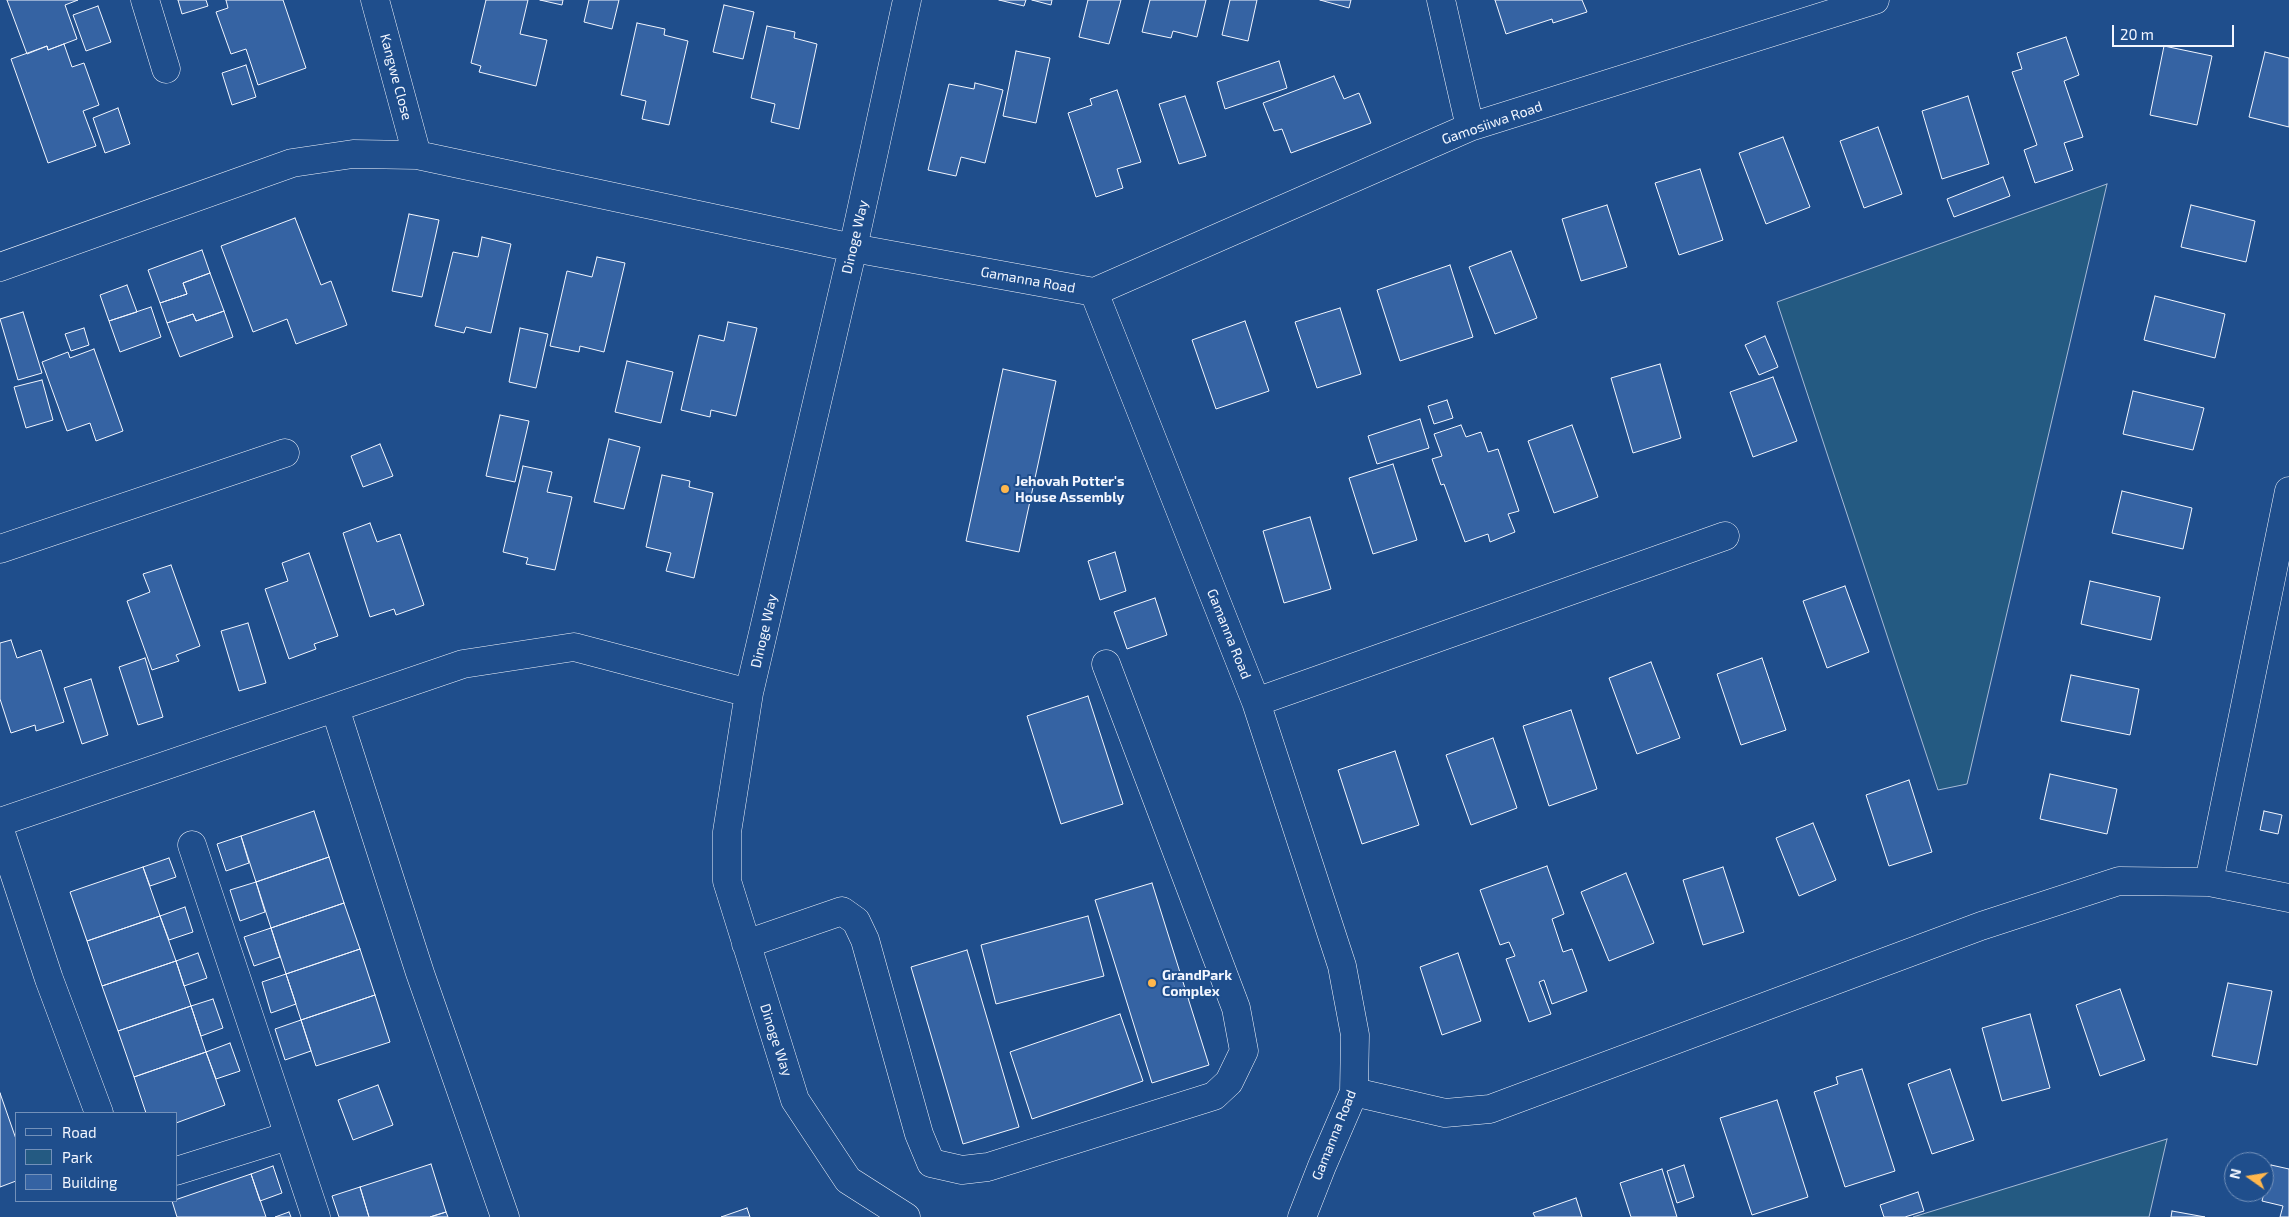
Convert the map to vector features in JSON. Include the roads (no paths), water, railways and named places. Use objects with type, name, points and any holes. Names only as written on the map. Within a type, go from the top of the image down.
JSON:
[{"type":"street","points":[[145,0],[166,69]]},
{"type":"street","name":"Kangwe Close","points":[[375,0],[417,154]]},
{"type":"street","name":"Dinoge Way","points":[[906,1217],[848,1180],[795,1100],[727,881],[727,832],[750,693],[853,248],[907,0]]},
{"type":"street","points":[[1441,0],[1470,127]]},
{"type":"street","name":"Gamosiiwa Road","points":[[1094,292],[1470,127],[1875,0]]},
{"type":"street","name":"Gamanna Road","points":[[0,267],[292,163],[353,154],[417,154],[853,248],[1094,292],[1256,702],[1342,966],[1355,1035],[1354,1092],[1302,1217]]},
{"type":"street","points":[[0,549],[285,453]]},
{"type":"street","points":[[2209,882],[2289,491]]},
{"type":"street","points":[[1256,702],[1725,536]]},
{"type":"street","points":[[0,822],[463,664],[574,647],[750,693]]},
{"type":"street","points":[[746,944],[842,911],[856,921],[865,940],[919,1134],[931,1163],[962,1170],[988,1167],[1214,1096],[1229,1082],[1244,1051],[1236,1008],[1106,664]]},
{"type":"street","points":[[335,708],[420,973],[505,1217]]},
{"type":"street","points":[[0,830],[9,890],[49,979],[100,1112]]},
{"type":"street","points":[[192,845],[316,1217]]},
{"type":"street","points":[[1354,1092],[1445,1113],[1490,1109],[1981,926],[2119,881],[2209,882],[2289,898]]},
{"type":"street","points":[[178,1169],[288,1136]]},
{"type":"place","name":"Jehovah Potter's House Assembly","points":[[1005,489]]},
{"type":"place","name":"GrandPark Complex","points":[[1152,983]]}]
